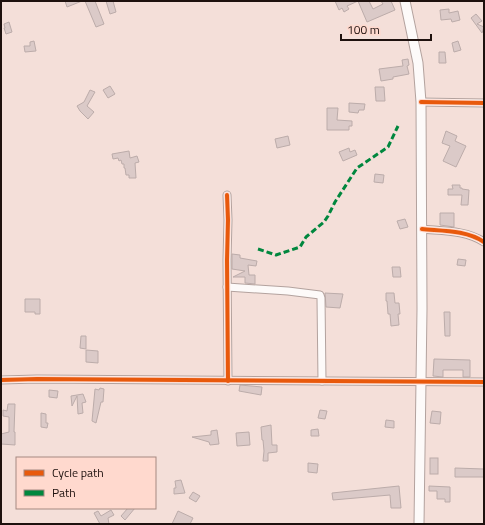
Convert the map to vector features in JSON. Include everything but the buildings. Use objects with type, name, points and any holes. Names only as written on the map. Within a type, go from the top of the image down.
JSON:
[{"type":"main road","points":[[405,1],[418,63],[421,102],[422,229],[419,524]]},
{"type":"street","points":[[421,102],[484,103]]},
{"type":"street","points":[[227,195],[228,381]]},
{"type":"street","points":[[422,229],[463,233],[476,237],[484,242]]},
{"type":"street","points":[[227,287],[288,290],[320,295],[322,381]]},
{"type":"street","points":[[1,380],[484,382]]},
{"type":"marked path","points":[[258,249],[276,255],[300,247],[306,237],[324,222],[357,168],[388,147],[398,126]]},
{"type":"cycle path","points":[[421,102],[484,103]]},
{"type":"cycle path","points":[[227,195],[228,381]]},
{"type":"cycle path","points":[[422,229],[462,233],[484,242]]},
{"type":"cycle path","points":[[1,380],[484,382]]}]
